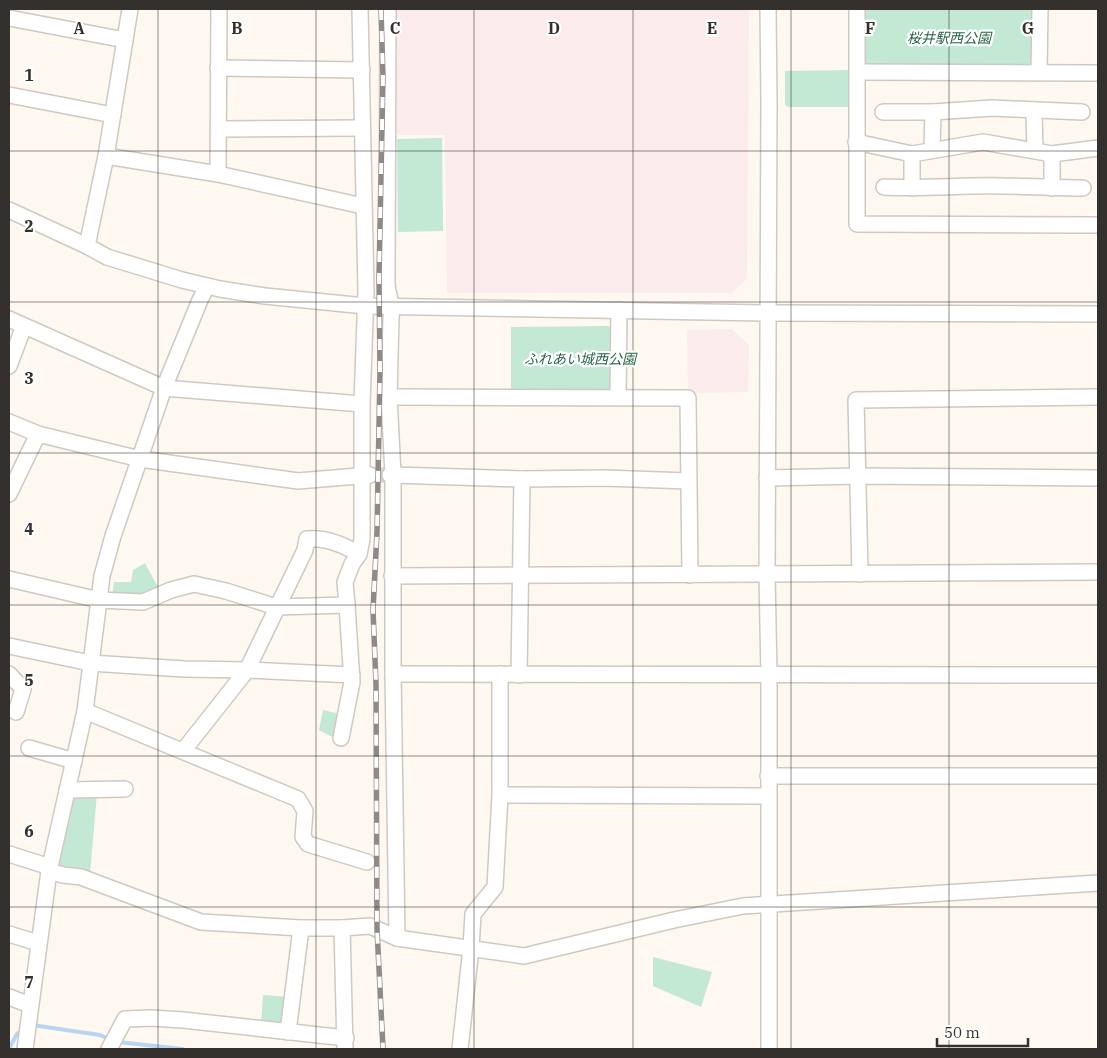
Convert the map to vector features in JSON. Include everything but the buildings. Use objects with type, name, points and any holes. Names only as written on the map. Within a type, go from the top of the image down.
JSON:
[{"type":"street","points":[[87,246],[106,156],[130,9]]},
{"type":"street","points":[[218,174],[219,9]]},
{"type":"street","points":[[341,738],[352,682],[345,582],[352,564],[359,554],[362,539],[366,475],[362,404],[366,291],[360,9]]},
{"type":"street","points":[[388,9],[387,293],[393,305],[389,397],[392,475],[397,938]]},
{"type":"street","points":[[768,9],[767,575],[769,675],[769,1049]]},
{"type":"street","points":[[857,9],[857,224],[1098,226]]},
{"type":"street","points":[[1039,72],[1040,9]]},
{"type":"street","points":[[9,18],[125,40]]},
{"type":"street","points":[[218,68],[362,70]]},
{"type":"street","points":[[857,72],[1098,73]]},
{"type":"street","points":[[9,95],[113,115]]},
{"type":"street","points":[[883,112],[933,112],[992,108],[1082,112]]},
{"type":"street","points":[[1034,111],[1034,151]]},
{"type":"street","points":[[932,150],[933,112]]},
{"type":"street","points":[[219,129],[362,128]]},
{"type":"street","points":[[856,142],[912,154],[983,142],[1052,154],[1098,148]]},
{"type":"street","points":[[912,154],[912,188]]},
{"type":"street","points":[[1052,154],[1052,188]]},
{"type":"street","points":[[106,156],[218,174],[364,206]]},
{"type":"street","points":[[884,187],[1002,186],[1083,188]]},
{"type":"street","points":[[9,210],[107,257],[207,286],[265,296],[365,306],[768,313],[1098,314]]},
{"type":"street","points":[[25,1043],[49,869],[85,711],[102,576],[113,536],[164,388],[207,286]]},
{"type":"street","points":[[618,397],[619,310]]},
{"type":"street","points":[[9,319],[164,388],[362,404]]},
{"type":"street","points":[[9,366],[24,326]]},
{"type":"street","points":[[389,397],[688,398],[690,575]]},
{"type":"street","points":[[860,574],[856,400],[1098,397]]},
{"type":"street","points":[[9,422],[38,434],[140,459],[298,481],[366,475]]},
{"type":"street","points":[[9,494],[38,434]]},
{"type":"street","points":[[392,475],[688,481]]},
{"type":"street","points":[[767,478],[858,476],[1098,478]]},
{"type":"street","points":[[519,675],[522,479]]},
{"type":"street","points":[[183,751],[246,670],[305,550],[307,539],[314,538],[346,546],[359,554]]},
{"type":"street","points":[[392,576],[1098,572]]},
{"type":"street","points":[[9,579],[99,600],[143,602],[171,590],[194,584],[226,591],[276,607],[348,605]]},
{"type":"street","points":[[16,712],[23,689],[9,673],[14,648],[90,663],[184,669],[352,675]]},
{"type":"street","points":[[393,674],[1098,675]]},
{"type":"street","points":[[460,1049],[473,914],[495,887],[500,795],[500,674]]},
{"type":"street","points":[[85,711],[298,799],[306,812],[304,837],[308,844],[367,862]]},
{"type":"street","points":[[29,748],[74,761]]},
{"type":"street","points":[[768,776],[1098,776]]},
{"type":"street","points":[[67,790],[125,789]]},
{"type":"street","points":[[500,795],[768,796]]},
{"type":"street","points":[[9,854],[63,875],[81,876],[201,922],[300,928],[370,926],[397,938],[524,956],[674,920],[743,906],[1098,882]]},
{"type":"street","points":[[288,1032],[300,928]]},
{"type":"street","points":[[110,1049],[125,1018],[183,1020],[288,1032],[346,1044],[342,928]]},
{"type":"street","points":[[9,934],[38,943]]},
{"type":"street","points":[[9,997],[29,1012]]},
{"type":"shaded area","points":[[395,9],[749,9],[747,278],[732,293],[447,293],[445,135],[397,135]]},
{"type":"shaded area","points":[[732,329],[749,345],[748,392],[688,393],[687,330]]},
{"type":"green space","name":"桜井駅西公園","points":[[863,9],[1036,9],[1036,62],[1028,67],[867,67],[863,62]]},
{"type":"green space","points":[[852,70],[852,104],[849,107],[788,107],[785,105],[785,71]]},
{"type":"green space","points":[[442,138],[443,231],[398,232],[397,139]]},
{"type":"green space","name":"ふれあい城西公園","points":[[608,326],[615,332],[612,388],[607,393],[511,392],[511,327]]},
{"type":"green space","points":[[145,563],[160,591],[133,598],[112,597],[114,582],[131,582],[133,570]]},
{"type":"green space","points":[[323,710],[340,714],[336,739],[319,730]]},
{"type":"green space","points":[[97,793],[90,874],[63,869],[54,864],[71,795]]},
{"type":"green space","points":[[653,957],[712,972],[701,1007],[653,986]]},
{"type":"green space","points":[[263,995],[289,997],[281,1026],[261,1024]]},
{"type":"waterway","points":[[32,1025],[100,1035],[111,1040]]},
{"type":"waterway","points":[[9,1049],[17,1034],[24,1029]]},
{"type":"waterway","points":[[118,1042],[183,1049]]},
{"type":"tunnel","points":[[370,475],[390,475]]},
{"type":"railway","points":[[381,9],[383,77],[379,277],[380,371],[377,532],[373,610],[376,684],[377,929],[383,1049]]}]
